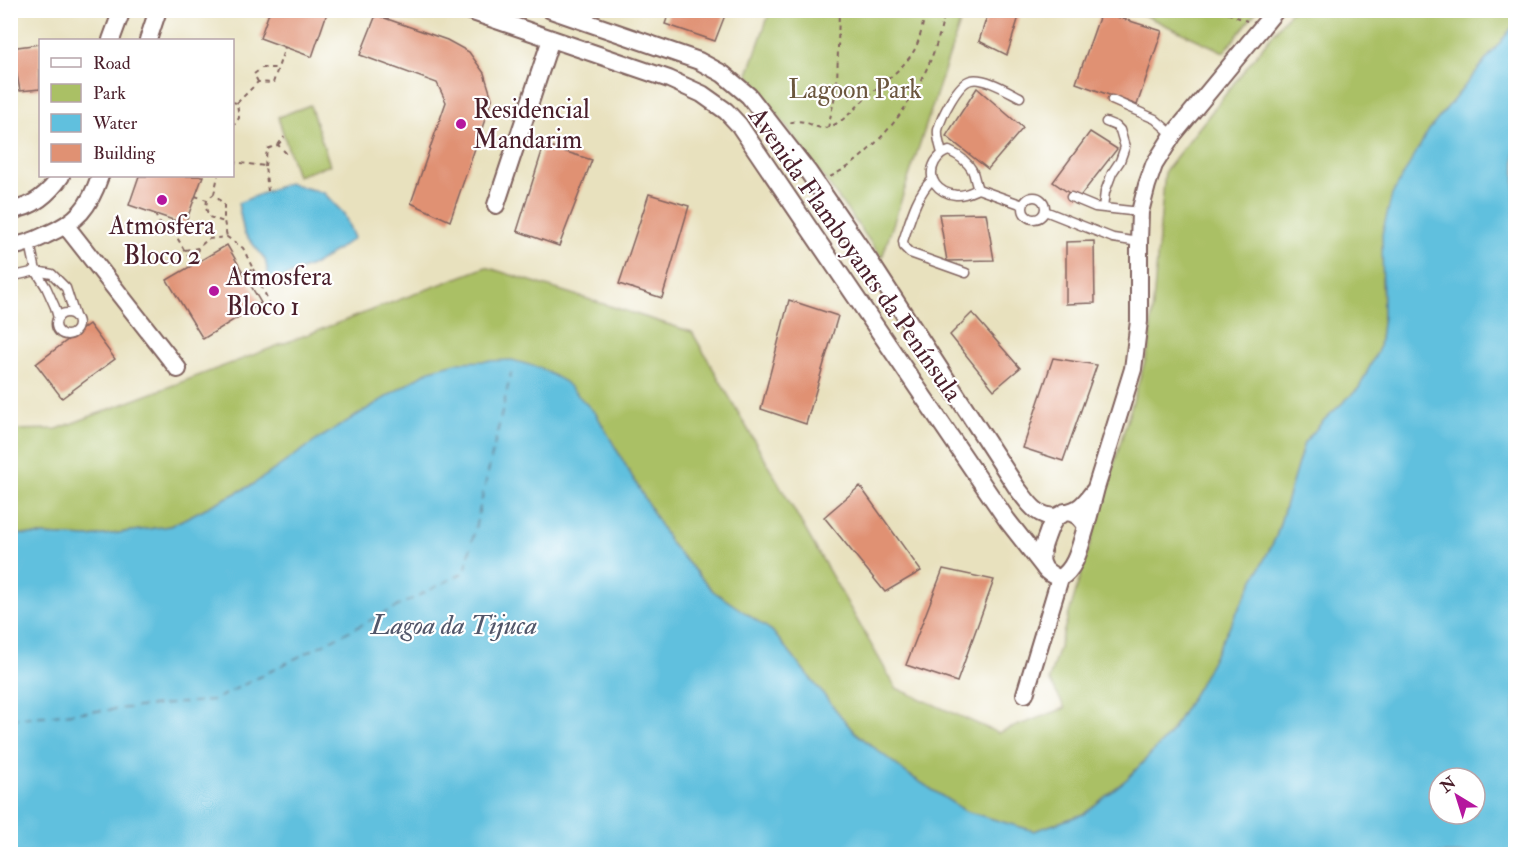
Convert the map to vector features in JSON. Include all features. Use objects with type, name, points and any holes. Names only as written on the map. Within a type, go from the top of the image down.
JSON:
[{"type":"street","points":[[111,39],[122,10]]},
{"type":"street","points":[[148,39],[158,10]]},
{"type":"street","name":"Avenida Flamboyants da Península","points":[[467,10],[669,79],[702,94],[726,111],[739,124],[1007,520],[1052,576],[1060,578]]},
{"type":"street","points":[[1025,694],[1060,578],[1068,573],[1074,563],[1086,528],[1133,369],[1139,321],[1140,212],[1154,165],[1173,135],[1276,10]]},
{"type":"street","name":"Avenida Flamboyants da Península","points":[[556,11],[699,61],[723,74],[749,96],[817,185],[869,260],[1017,488],[1041,514],[1072,512],[1086,528]]},
{"type":"street","points":[[496,205],[551,39]]},
{"type":"street","points":[[762,160],[768,160],[779,151],[781,137]]},
{"type":"street","points":[[10,210],[35,202],[52,188],[60,177]]},
{"type":"street","points":[[10,247],[30,243],[66,226],[79,215],[94,195],[100,177]]},
{"type":"street","points":[[66,226],[178,369]]},
{"type":"street","points":[[1043,566],[1042,549],[1052,522],[1061,514],[1078,508],[1096,488]]},
{"type":"lane","points":[[942,153],[938,132],[942,119],[962,84],[972,80],[984,81],[1020,97]]},
{"type":"lane","points":[[1112,100],[1155,119],[1173,135]]},
{"type":"lane","points":[[1103,208],[1105,192],[1125,147],[1120,130],[1106,122]]},
{"type":"lane","points":[[978,189],[973,172],[966,163],[957,154],[949,151],[942,153],[931,172],[932,180],[947,193],[956,195],[978,189],[1023,205]]},
{"type":"lane","points":[[932,180],[924,188],[920,197],[903,241],[904,247],[910,253],[966,273]]},
{"type":"lane","points":[[1035,196],[1040,198],[1045,211],[1039,218],[1029,218],[1023,210],[1025,200],[1035,196]]},
{"type":"lane","points":[[1071,197],[1095,207],[1140,212]]},
{"type":"lane","points":[[1045,211],[1113,238],[1139,242]]},
{"type":"lane","points":[[10,277],[36,271],[52,274],[66,288],[78,324],[76,329],[69,334],[64,334],[57,328],[58,318],[55,306],[36,271],[30,243]]},
{"type":"lane","points":[[58,318],[66,313],[75,316]]},
{"type":"path","points":[[828,128],[837,86],[839,10]]},
{"type":"path","points":[[781,137],[791,122],[797,120],[828,128],[844,119],[902,67],[913,53],[920,37],[925,10]]},
{"type":"path","points":[[817,185],[856,161],[881,139],[903,110],[923,79],[941,30],[945,10]]},
{"type":"path","points":[[1219,10],[1263,27]]},
{"type":"path","points":[[258,82],[273,83],[285,47]]},
{"type":"path","points":[[258,82],[254,74],[262,68],[278,68]]},
{"type":"path","points":[[237,104],[258,82]]},
{"type":"path","points":[[837,86],[870,95]]},
{"type":"path","points":[[234,125],[239,118],[237,104]]},
{"type":"path","points":[[268,191],[267,149],[278,145],[284,137]]},
{"type":"path","points":[[278,145],[287,154]]},
{"type":"path","points":[[234,162],[266,166]]},
{"type":"path","points":[[218,177],[214,194],[207,200],[206,208],[209,217],[224,222]]},
{"type":"path","points":[[214,194],[224,205],[227,237]]},
{"type":"path","points":[[195,196],[207,200]]},
{"type":"path","points":[[155,214],[159,223],[171,227],[185,250],[196,262],[198,248]]},
{"type":"path","points":[[185,250],[198,248],[208,239],[227,237],[243,248],[269,302]]},
{"type":"path","points":[[244,274],[253,269]]},
{"type":"green space","name":"Lagoon Park","points":[[770,11],[964,11],[882,258],[748,74]]},
{"type":"green space","points":[[1135,11],[1257,11],[1224,52]]},
{"type":"green space","points":[[1291,11],[1515,11],[1515,24],[1429,130],[1382,278],[1383,315],[1379,348],[1359,388],[1325,419],[1304,443],[1276,537],[1198,687],[1169,735],[1128,778],[1084,814],[1034,831],[965,811],[909,775],[853,731],[772,631],[713,591],[671,544],[596,414],[252,485],[170,526],[89,537],[11,534],[10,430],[57,429],[486,267],[692,332],[896,688],[998,733],[1065,708],[1049,680],[1149,348],[1165,171]]},
{"type":"green space","points":[[310,105],[330,165],[297,176],[278,117]]},
{"type":"water","name":"Lagoa da Tijuca","points":[[1515,24],[1515,854],[11,854],[11,534],[89,537],[170,526],[252,485],[320,438],[430,370],[460,362],[512,360],[540,368],[565,382],[596,414],[671,544],[713,591],[772,631],[853,731],[909,775],[965,811],[1034,831],[1084,814],[1128,778],[1169,735],[1198,687],[1276,537],[1304,443],[1325,419],[1359,388],[1379,348],[1383,315],[1382,234],[1392,195],[1429,130]]},
{"type":"water","points":[[288,183],[324,193],[344,214],[354,238],[316,264],[270,283],[265,259],[244,233],[238,203]]},
{"type":"building","points":[[270,10],[328,10],[312,57],[260,38]]},
{"type":"building","points":[[670,10],[727,10],[715,41],[665,24]]},
{"type":"building","points":[[989,10],[1021,10],[1007,55],[979,41]]},
{"type":"building","points":[[1101,12],[1162,31],[1137,105],[1076,83]]},
{"type":"building","name":"Residencial Mandarim","points":[[376,15],[447,40],[469,52],[484,73],[492,99],[450,221],[411,203],[446,102],[437,83],[360,55]]},
{"type":"building","points":[[39,44],[39,89],[20,91],[15,64],[10,63],[10,48]]},
{"type":"building","points":[[977,88],[1023,128],[988,169],[946,136]]},
{"type":"building","points":[[1090,132],[1117,149],[1078,199],[1053,182]]},
{"type":"building","points":[[544,145],[592,160],[559,246],[517,231]]},
{"type":"building","name":"Atmosfera Bloco 2","points":[[139,177],[203,177],[185,224],[129,205]]},
{"type":"building","points":[[649,194],[689,206],[662,298],[619,284]]},
{"type":"building","points":[[986,213],[994,260],[947,261],[939,214]]},
{"type":"building","points":[[1094,241],[1095,303],[1066,304],[1066,242]]},
{"type":"building","name":"Atmosfera Bloco 1","points":[[227,245],[261,303],[203,339],[167,280]]},
{"type":"building","points":[[789,300],[838,316],[806,424],[761,409]]},
{"type":"building","points":[[972,313],[1020,368],[994,390],[950,335]]},
{"type":"building","points":[[89,324],[115,359],[62,398],[36,364]]},
{"type":"building","points":[[1053,358],[1097,365],[1063,461],[1023,448]]},
{"type":"building","points":[[860,486],[921,571],[885,592],[824,517]]},
{"type":"building","points":[[943,569],[994,580],[957,682],[906,665]]},
{"type":"ferry route","points":[[10,719],[214,700],[465,572],[511,373]]},
{"type":"place","name":"Residencial Mandarim","points":[[461,124]]},
{"type":"place","name":"Atmosfera Bloco 2","points":[[162,200]]},
{"type":"place","name":"Atmosfera Bloco 1","points":[[214,291]]}]
